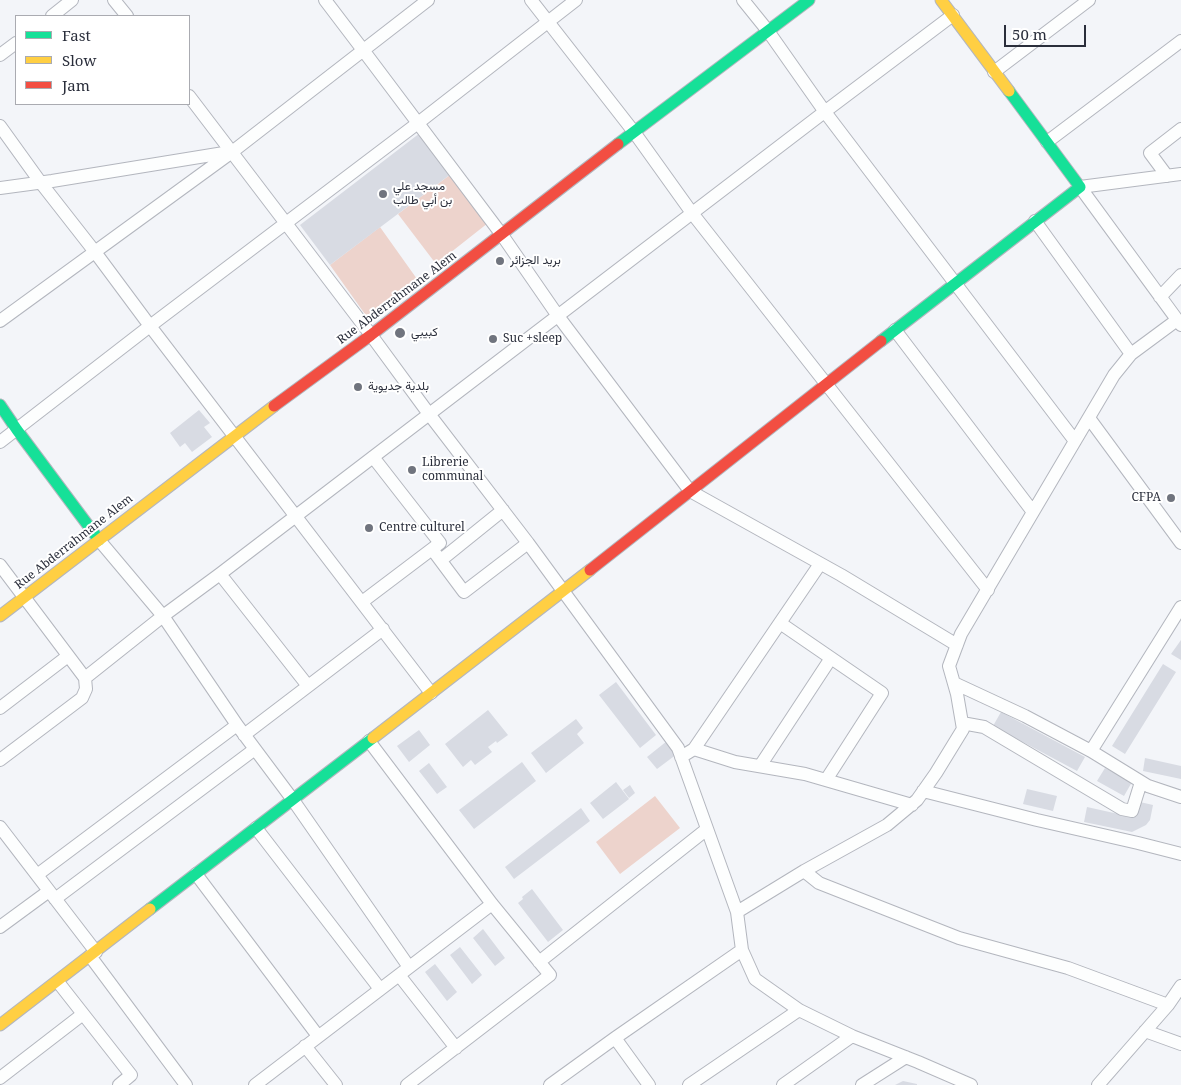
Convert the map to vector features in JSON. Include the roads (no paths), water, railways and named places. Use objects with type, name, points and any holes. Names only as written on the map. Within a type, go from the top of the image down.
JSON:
[{"type":"street","points":[[53,15],[72,0]]},
{"type":"street","points":[[114,0],[126,15]]},
{"type":"street","points":[[325,0],[502,235],[558,316],[690,491],[820,564],[957,645]]},
{"type":"street","points":[[0,321],[232,152],[428,0]]},
{"type":"street","points":[[531,0],[634,132],[692,213],[988,590]]},
{"type":"street","points":[[0,442],[576,0]]},
{"type":"street","points":[[743,0],[768,31],[825,112],[1076,441]]},
{"type":"street","name":"Rue Abderrahmane Alem","points":[[0,616],[809,0]]},
{"type":"street","points":[[737,912],[804,871],[887,825],[917,800],[963,729],[950,666],[961,634],[1114,375],[1131,354],[1179,323],[941,0]]},
{"type":"street","points":[[994,72],[1089,0]]},
{"type":"street","points":[[84,678],[162,616],[220,574],[953,15]]},
{"type":"street","points":[[1047,142],[1181,41]]},
{"type":"street","points":[[0,55],[15,44]]},
{"type":"street","points":[[190,97],[528,543],[678,748],[737,912],[742,950],[754,979],[799,1010],[852,1036],[971,1085]]},
{"type":"street","points":[[0,126],[295,517],[431,693]]},
{"type":"street","points":[[1167,176],[1150,153],[1181,128]]},
{"type":"street","points":[[0,188],[232,152]]},
{"type":"street","points":[[0,1025],[563,591],[1080,187],[1181,174]]},
{"type":"street","points":[[1035,222],[1131,354]]},
{"type":"street","points":[[1160,297],[1181,275]]},
{"type":"street","points":[[895,330],[1034,512]]},
{"type":"street","points":[[0,405],[99,540],[162,616],[409,967]]},
{"type":"street","points":[[1089,418],[1181,543]]},
{"type":"street","points":[[362,602],[440,543],[373,457]]},
{"type":"street","points":[[441,560],[503,510]]},
{"type":"street","points":[[432,549],[464,592],[528,543]]},
{"type":"street","points":[[681,757],[694,749],[820,564]]},
{"type":"street","points":[[0,565],[84,678],[86,689],[82,698],[0,760]]},
{"type":"street","points":[[220,574],[308,686]]},
{"type":"street","points":[[1091,752],[1181,607]]},
{"type":"street","points":[[780,623],[882,693],[826,780]]},
{"type":"street","points":[[37,875],[241,730],[308,686],[383,629]]},
{"type":"street","points":[[0,708],[68,656]]},
{"type":"street","points":[[760,766],[831,658]]},
{"type":"street","points":[[954,683],[1025,716],[1148,786],[1181,797]]},
{"type":"street","points":[[962,723],[984,727],[1122,809],[1132,811],[1141,782]]},
{"type":"street","points":[[369,741],[492,904],[550,975],[456,1048],[423,1080],[407,1085]]},
{"type":"street","points":[[0,928],[52,895],[255,749]]},
{"type":"street","points":[[694,749],[735,762],[805,774],[912,804]]},
{"type":"street","points":[[923,791],[1181,854]]},
{"type":"street","points":[[0,827],[4,842],[37,875],[52,895],[186,1085]]},
{"type":"street","points":[[256,828],[380,989]]},
{"type":"street","points":[[539,962],[707,829]]},
{"type":"street","points":[[804,871],[819,883],[959,938],[1068,968],[1168,1005]]},
{"type":"street","points":[[196,874],[318,1036]]},
{"type":"street","points":[[255,1085],[492,904]]},
{"type":"street","points":[[550,1085],[742,950]]},
{"type":"street","points":[[399,975],[456,1048]]},
{"type":"street","points":[[58,982],[131,1075],[118,1085]]},
{"type":"street","points":[[1098,1085],[1168,1005],[1181,986]]},
{"type":"street","points":[[689,1085],[799,1010]]},
{"type":"street","points":[[0,1078],[83,1014]]},
{"type":"street","points":[[1145,1031],[1181,1044]]},
{"type":"street","points":[[783,1085],[852,1036]]},
{"type":"street","points":[[615,1038],[649,1085]]},
{"type":"street","points":[[305,1046],[336,1085]]},
{"type":"street","points":[[862,1085],[906,1057]]},
{"type":"place","name":"مسجد علي بن أبي طالب","points":[[383,194]]},
{"type":"place","name":"بريد الجزائر","points":[[500,261]]},
{"type":"place","name":"كبيبي","points":[[400,333]]},
{"type":"place","name":"Suc +sleep","points":[[493,339]]},
{"type":"place","name":"بلدية جديوية","points":[[358,387]]},
{"type":"place","name":"Librerie communal","points":[[412,470]]},
{"type":"place","name":"CFPA","points":[[1171,498]]},
{"type":"place","name":"Centre culturel","points":[[369,528]]}]
